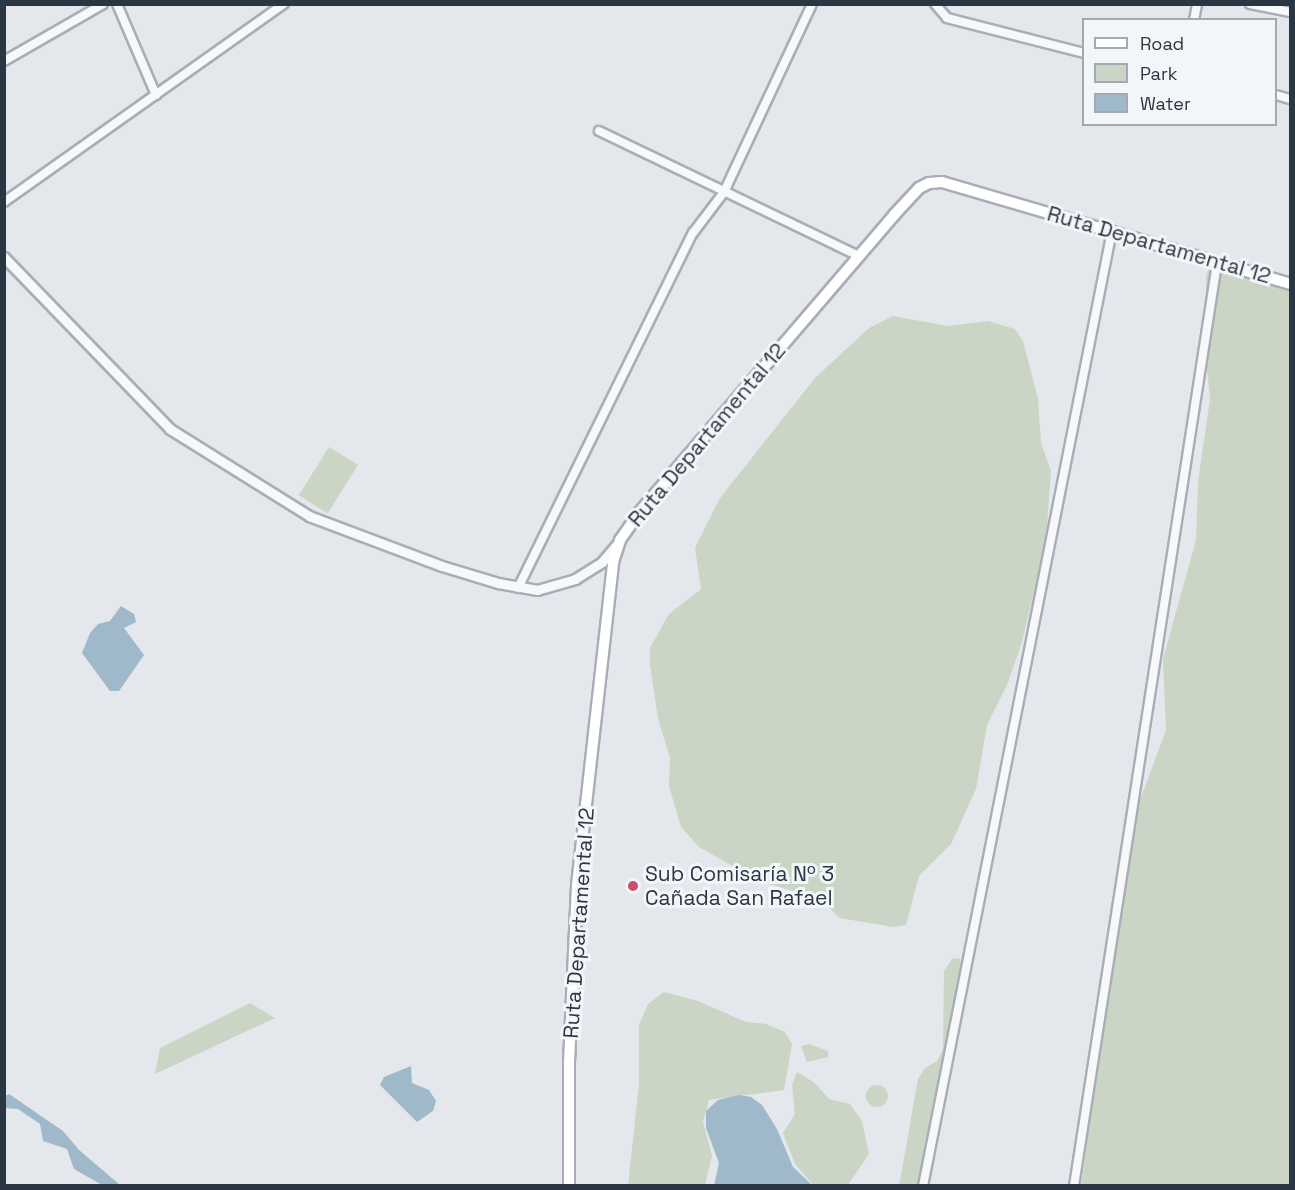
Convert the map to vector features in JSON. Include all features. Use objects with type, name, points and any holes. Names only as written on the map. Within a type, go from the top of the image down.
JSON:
[{"type":"main road","name":"Ruta Departamental 12","points":[[569,1185],[569,1062],[577,885],[613,562],[620,540],[638,513],[859,256],[919,188],[929,183],[942,182],[1290,284]]},
{"type":"street","points":[[4,61],[103,4]]},
{"type":"street","points":[[117,4],[156,95]]},
{"type":"street","points":[[4,202],[284,4]]},
{"type":"street","points":[[518,588],[693,233],[724,192],[812,4]]},
{"type":"street","points":[[935,4],[947,18],[1082,53]]},
{"type":"street","points":[[1250,4],[1290,12]]},
{"type":"street","points":[[599,131],[859,256]]},
{"type":"street","points":[[923,1185],[1112,231]]},
{"type":"street","points":[[4,257],[186,442],[309,516],[442,566],[518,588],[537,590],[564,585],[602,562],[620,540]]},
{"type":"street","points":[[1074,1185],[1217,263]]},
{"type":"green space","points":[[1210,264],[1290,287],[1290,1185],[1081,1186],[1087,1145],[1085,1119],[1101,1037],[1108,968],[1132,822],[1166,730],[1163,659],[1196,540],[1198,482],[1210,399],[1206,358],[1206,277]]},
{"type":"green space","points":[[893,316],[948,326],[988,321],[1015,329],[1023,341],[1038,399],[1041,443],[1051,471],[1046,540],[1022,642],[1007,685],[987,725],[976,789],[951,844],[919,876],[906,925],[893,927],[840,918],[819,898],[761,882],[699,847],[681,827],[669,786],[670,758],[658,718],[650,665],[650,648],[669,614],[701,589],[695,548],[720,498],[815,378],[869,328]]},
{"type":"green space","points":[[329,447],[358,465],[328,513],[299,495]]},
{"type":"green space","points":[[959,958],[965,971],[930,1173],[926,1185],[899,1186],[918,1079],[925,1068],[937,1061],[943,1049],[944,971],[952,959]]},
{"type":"green space","points":[[664,992],[698,1001],[746,1022],[766,1024],[785,1032],[792,1044],[784,1090],[709,1100],[703,1122],[712,1156],[705,1185],[628,1185],[639,1084],[639,1025],[648,1004]]},
{"type":"green space","points":[[250,1003],[275,1018],[155,1074],[160,1048]]},
{"type":"green space","points":[[809,1044],[828,1051],[828,1057],[807,1062],[801,1046]]},
{"type":"green space","points":[[797,1072],[815,1083],[829,1099],[850,1104],[862,1121],[869,1154],[848,1185],[813,1185],[795,1164],[783,1133],[795,1114],[792,1085]]},
{"type":"green space","points":[[877,1085],[885,1088],[888,1096],[885,1104],[877,1107],[869,1104],[866,1096],[869,1088]]},
{"type":"water","points":[[121,606],[134,614],[136,622],[124,628],[144,655],[119,691],[110,691],[82,653],[90,633],[98,624],[110,621]]},
{"type":"water","points":[[411,1066],[412,1083],[429,1090],[436,1101],[433,1111],[417,1122],[380,1085],[384,1077]]},
{"type":"water","points":[[9,1094],[63,1131],[79,1150],[120,1185],[102,1185],[74,1169],[67,1149],[43,1141],[40,1124],[18,1109],[5,1108],[5,1096]]},
{"type":"water","points":[[739,1095],[751,1097],[762,1105],[777,1129],[793,1167],[812,1185],[714,1185],[719,1163],[706,1128],[706,1111],[718,1100]]},
{"type":"place","name":"Sub Comisaría Nº 3 Cañada San Rafael","points":[[633,886]]}]
